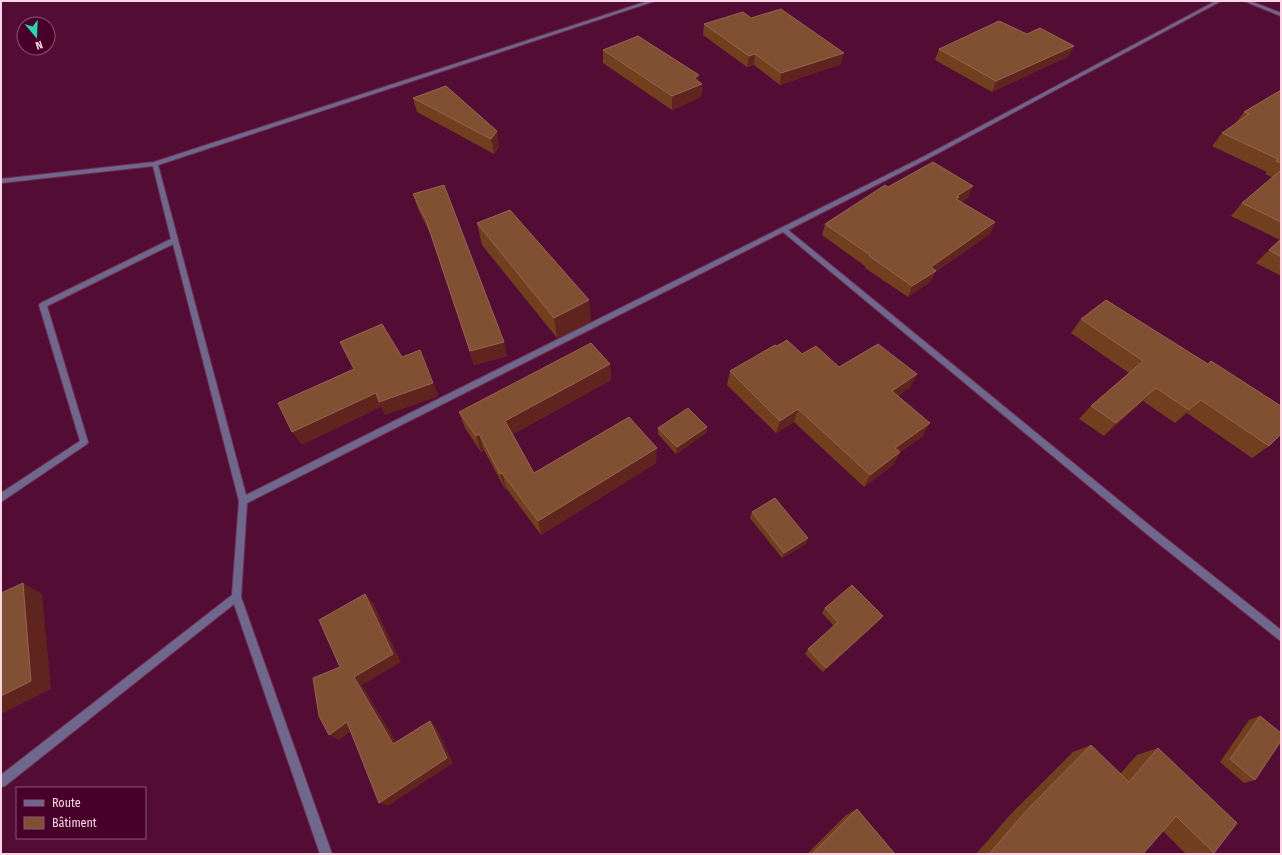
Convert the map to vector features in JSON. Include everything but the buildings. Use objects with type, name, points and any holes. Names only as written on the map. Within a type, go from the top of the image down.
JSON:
[{"type":"street","points":[[1,181],[155,164],[653,1]]},
{"type":"street","points":[[243,501],[926,157],[1219,1]]},
{"type":"street","points":[[1246,1],[1281,15]]},
{"type":"street","points":[[155,164],[243,501],[236,596],[326,854]]},
{"type":"street","points":[[783,229],[1151,532],[1281,636]]},
{"type":"street","points":[[1,498],[84,442],[42,305],[175,240]]},
{"type":"street","points":[[1,782],[236,596]]}]
